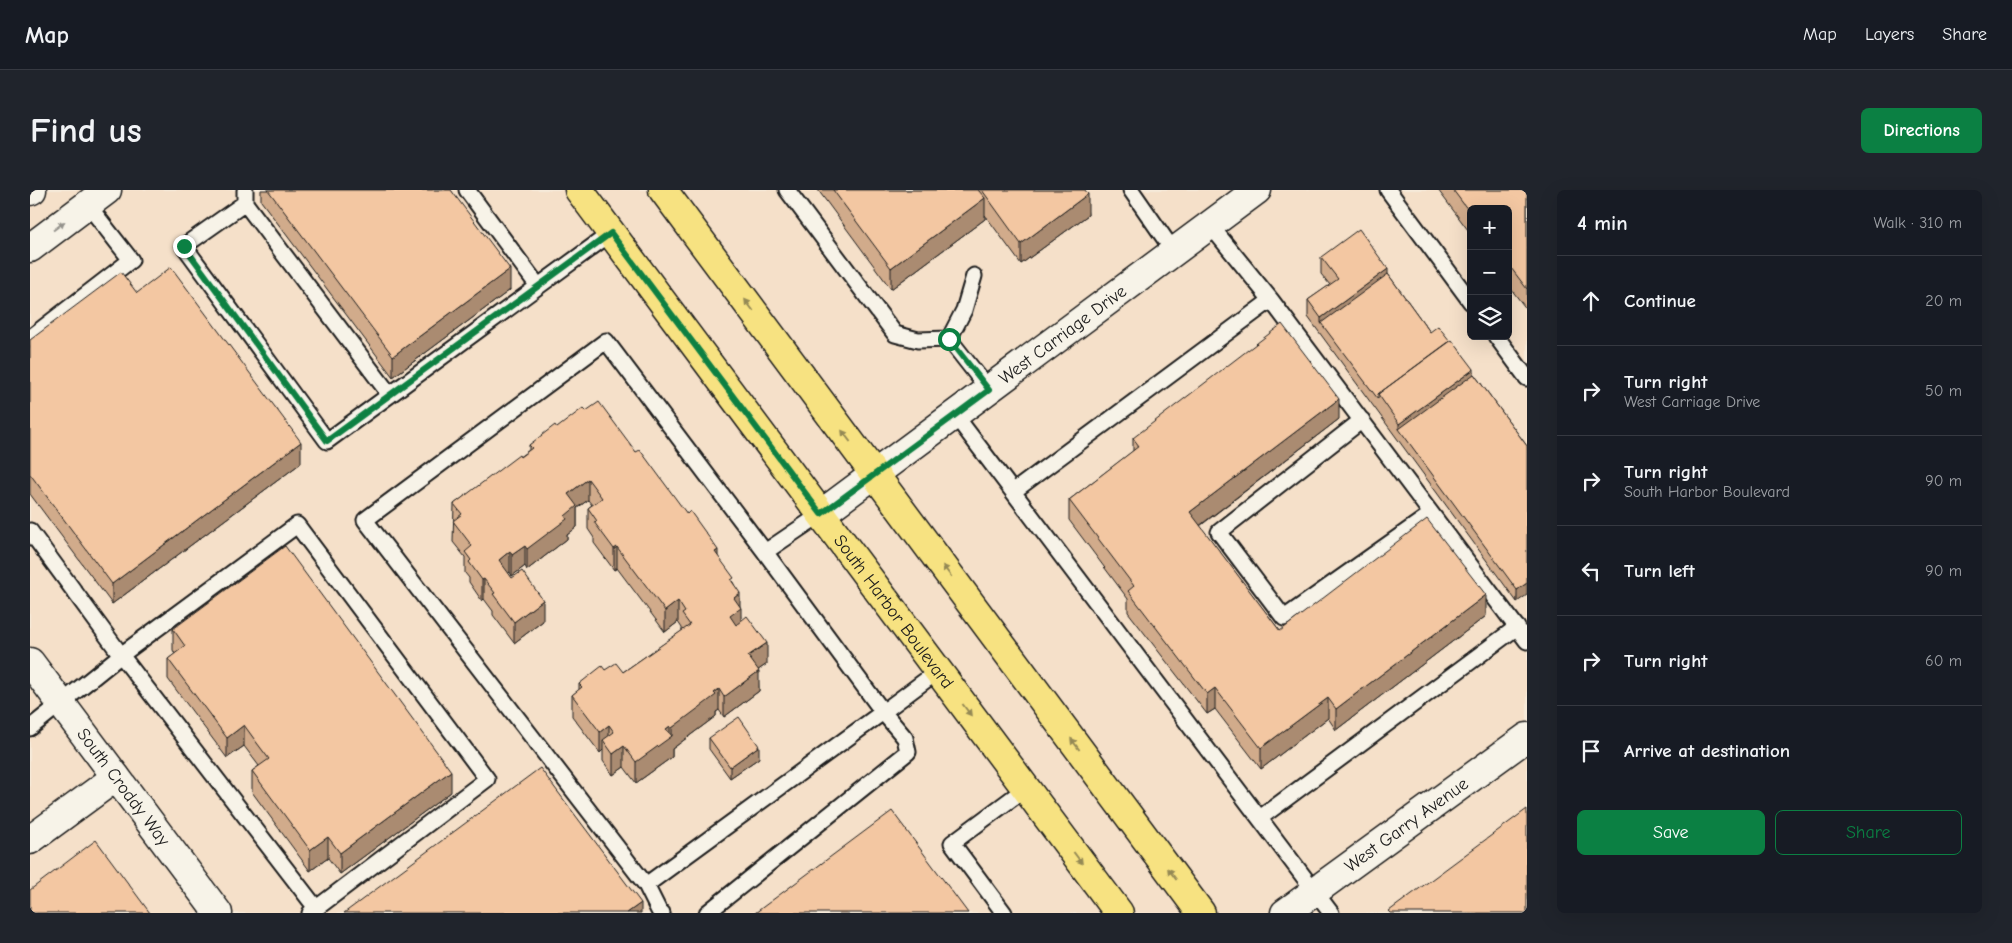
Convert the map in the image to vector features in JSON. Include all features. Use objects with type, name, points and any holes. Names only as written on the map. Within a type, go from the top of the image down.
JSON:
[{"type":"main road","name":"South Harbor Boulevard","points":[[579,190],[1119,913]]},
{"type":"main road","points":[[663,190],[1202,913]]},
{"type":"street","name":"West Carriage Drive","points":[[821,514],[1210,225],[1241,195]]},
{"type":"street","points":[[30,248],[98,197]]},
{"type":"street","name":"South Croddy Way","points":[[30,662],[218,913]]},
{"type":"street","name":"West Garry Avenue","points":[[1285,913],[1527,737]]},
{"type":"street","points":[[30,840],[116,777]]},
{"type":"lane","points":[[467,190],[538,286]]},
{"type":"lane","points":[[787,190],[895,334],[918,340],[949,339]]},
{"type":"lane","points":[[1131,190],[1174,252]]},
{"type":"lane","points":[[1388,190],[1467,297]]},
{"type":"lane","points":[[390,395],[245,196],[184,246],[327,441],[390,395],[538,286],[611,233]]},
{"type":"lane","points":[[30,338],[131,260],[98,197]]},
{"type":"lane","points":[[1210,225],[1271,300],[1527,641]]},
{"type":"lane","points":[[949,339],[964,310],[974,276]]},
{"type":"lane","points":[[1014,491],[1271,300]]},
{"type":"lane","points":[[949,339],[989,390]]},
{"type":"lane","points":[[1499,340],[1527,378]]},
{"type":"lane","points":[[662,913],[659,911],[646,885],[365,520],[606,341],[904,738],[908,752],[707,913]]},
{"type":"lane","points":[[955,415],[1331,913]]},
{"type":"lane","points":[[1362,420],[1219,532],[1284,618],[1431,514]]},
{"type":"lane","points":[[765,552],[821,514]]},
{"type":"lane","points":[[30,532],[121,655],[313,911],[487,779],[297,525],[121,655],[30,728]]},
{"type":"lane","points":[[1260,818],[1516,627]]},
{"type":"lane","points":[[646,885],[938,671]]},
{"type":"lane","points":[[1004,913],[952,843],[1026,788]]},
{"type":"shaded area","points":[[30,190],[1527,190],[1527,913],[30,913]]},
{"type":"building","points":[[268,190],[451,190],[510,269],[393,356]]},
{"type":"building","points":[[833,190],[978,190],[985,198],[891,268]]},
{"type":"building","points":[[982,190],[1085,190],[1088,194],[1021,244]]},
{"type":"building","points":[[1453,190],[1527,190],[1527,289],[1512,269],[1512,205],[1467,205],[1467,209]]},
{"type":"building","points":[[1359,229],[1388,269],[1321,318],[1308,300],[1338,279],[1321,257]]},
{"type":"building","points":[[171,267],[301,442],[112,584],[30,474],[30,340],[121,272],[137,293]]},
{"type":"building","points":[[1388,274],[1430,332],[1438,326],[1450,341],[1378,394],[1378,399],[1321,323]]},
{"type":"building","points":[[1282,324],[1339,399],[1190,512],[1280,631],[1427,519],[1486,595],[1336,709],[1328,698],[1261,748],[1215,688],[1207,694],[1128,591],[1134,586],[1069,500],[1139,446],[1133,438]]},
{"type":"building","points":[[1452,340],[1474,369],[1399,424],[1378,394]]},
{"type":"building","points":[[1474,374],[1527,446],[1527,583],[1517,590],[1399,429]]},
{"type":"building","points":[[599,402],[636,452],[640,450],[687,514],[690,511],[718,550],[715,552],[734,578],[731,580],[740,593],[734,598],[741,608],[730,616],[736,625],[747,616],[767,643],[748,656],[759,671],[724,697],[719,689],[714,693],[716,695],[672,728],[670,726],[666,729],[672,736],[636,762],[624,746],[613,754],[603,740],[614,732],[609,725],[600,732],[572,695],[582,687],[579,684],[602,666],[605,670],[616,663],[623,672],[690,625],[682,614],[685,612],[678,601],[665,611],[617,547],[614,549],[594,522],[597,521],[588,508],[602,498],[588,479],[568,494],[577,506],[565,516],[567,519],[527,549],[525,546],[512,555],[510,551],[499,560],[512,578],[522,571],[543,600],[514,622],[493,594],[495,593],[484,579],[482,580],[469,562],[471,560],[465,552],[472,546],[453,521],[462,514],[454,504],[519,455],[520,457],[532,448],[529,445],[555,425],[557,428],[583,408],[586,411]]},
{"type":"building","points":[[285,546],[451,771],[340,853],[328,837],[310,850],[252,771],[269,759],[244,725],[227,738],[168,659],[185,646],[173,629]]},
{"type":"building","points":[[739,717],[759,746],[730,767],[709,738]]},
{"type":"building","points":[[540,768],[641,903],[627,913],[344,913]]},
{"type":"building","points":[[1527,809],[1527,913],[1391,913],[1389,911]]},
{"type":"building","points":[[892,811],[968,913],[755,913]]},
{"type":"building","points":[[96,840],[150,913],[30,913],[30,890]]},
{"type":"route","points":[[184,246],[327,441],[611,233],[821,514],[989,390],[949,339]]}]
